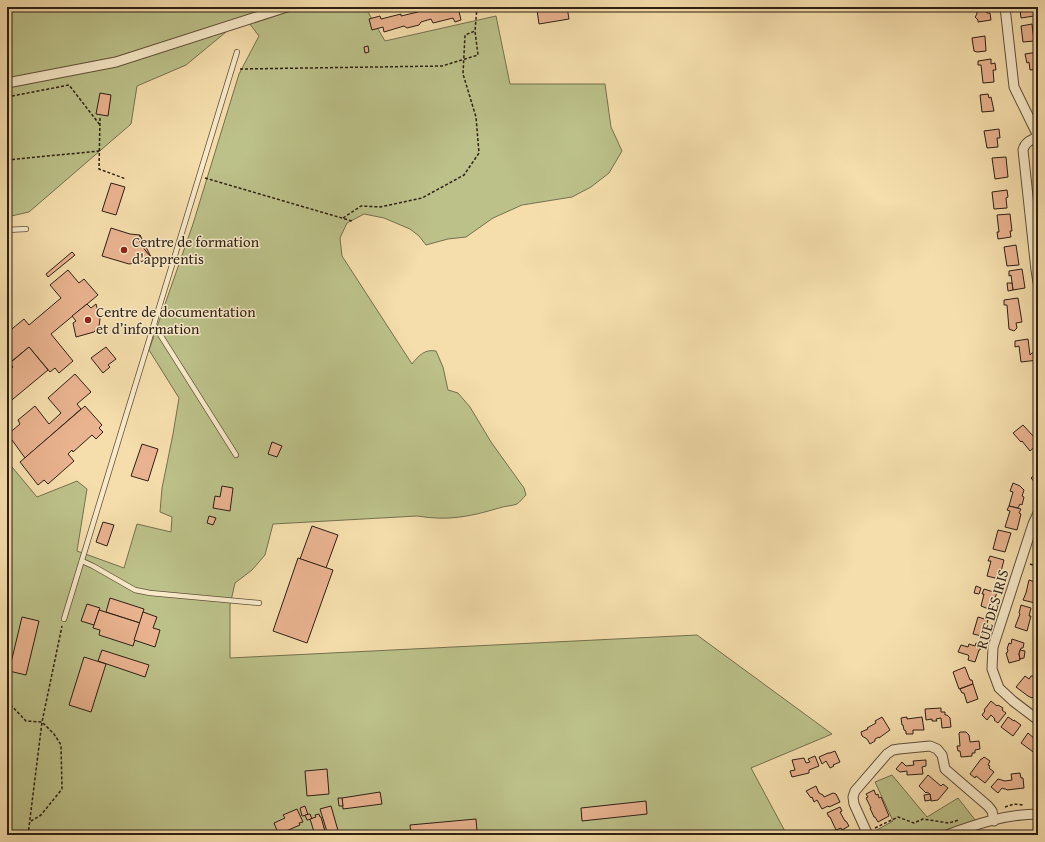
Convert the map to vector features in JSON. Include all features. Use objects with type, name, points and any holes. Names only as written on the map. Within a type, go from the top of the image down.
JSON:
[{"type":"street","points":[[7,83],[116,62],[287,7]]},
{"type":"street","points":[[1005,7],[1014,87],[1038,136],[1029,141],[1024,146],[1023,150],[1038,282]]},
{"type":"street","name":"RUE DES IRIS","points":[[1038,513],[1032,524],[993,647],[992,670],[999,688],[1038,720]]},
{"type":"street","points":[[870,832],[854,804],[853,797],[855,791],[887,754],[893,750],[930,746],[937,749],[942,755],[945,769],[988,806],[992,811],[994,821]]},
{"type":"street","points":[[947,835],[1006,817],[1025,814],[1038,814]]},
{"type":"lane","points":[[64,619],[237,52]]},
{"type":"lane","points":[[7,230],[26,229]]},
{"type":"lane","points":[[154,325],[236,455]]},
{"type":"lane","points":[[82,561],[135,590],[150,593],[259,603]]},
{"type":"path","points":[[232,69],[442,66],[478,55],[475,31],[477,7]]},
{"type":"path","points":[[343,218],[361,206],[380,207],[422,198],[464,175],[479,153],[476,117],[463,74],[465,35],[475,31]]},
{"type":"path","points":[[7,97],[69,85],[100,125]]},
{"type":"path","points":[[100,118],[99,168],[126,179]]},
{"type":"path","points":[[7,160],[99,151]]},
{"type":"path","points":[[199,177],[352,221]]},
{"type":"path","points":[[28,835],[42,722],[64,619]]},
{"type":"path","points":[[7,702],[26,721],[42,722],[54,734],[61,745],[62,789],[41,815],[30,821]]},
{"type":"path","points":[[870,832],[898,817],[914,823],[923,819],[949,823],[963,819]]},
{"type":"green space","points":[[7,7],[365,7],[385,41],[496,16],[510,84],[605,84],[611,127],[622,151],[609,173],[591,187],[572,197],[522,205],[493,218],[466,237],[448,239],[426,245],[419,236],[410,229],[384,218],[364,214],[347,223],[340,238],[342,256],[412,364],[422,353],[436,351],[443,367],[448,390],[458,393],[470,407],[491,442],[524,488],[526,495],[515,505],[458,517],[439,518],[417,516],[273,524],[265,555],[252,570],[235,583],[230,605],[230,658],[697,635],[832,734],[751,768],[787,835],[7,835],[7,461],[37,497],[77,481],[87,489],[77,551],[124,568],[137,524],[171,532],[172,517],[160,512],[162,488],[179,398],[149,350],[193,224],[239,74],[259,36],[249,23],[232,27],[186,65],[137,86],[131,124],[29,212],[7,217]]},
{"type":"green space","points":[[892,775],[927,817],[958,798],[979,825],[951,835],[868,835],[893,821],[875,782]]},
{"type":"building","points":[[430,7],[431,10],[444,7],[458,7],[461,20],[455,22],[453,18],[433,23],[431,19],[421,22],[419,25],[407,28],[404,26],[384,32],[383,27],[372,30],[369,19],[380,16],[381,19],[401,14],[401,16],[418,12],[417,10]]},
{"type":"building","points":[[536,7],[557,7],[537,10]]},
{"type":"building","points":[[567,7],[569,19],[539,24],[537,10]]},
{"type":"building","points":[[976,7],[988,7],[988,10],[986,10],[987,13],[990,13],[991,20],[978,22],[975,17],[977,14]]},
{"type":"building","points":[[1019,7],[1033,7],[1034,16],[1021,18]]},
{"type":"building","points":[[1032,24],[1034,41],[1023,42],[1021,26]]},
{"type":"building","points":[[985,36],[986,51],[974,51],[972,38]]},
{"type":"building","points":[[368,46],[369,52],[365,53],[364,47]]},
{"type":"building","points":[[1038,52],[1038,69],[1030,70],[1029,62],[1027,63],[1025,54]]},
{"type":"building","points":[[991,59],[991,64],[995,63],[996,70],[993,70],[994,82],[983,83],[981,65],[978,65],[978,61]]},
{"type":"building","points":[[100,93],[111,95],[108,116],[96,114]]},
{"type":"building","points":[[988,94],[989,98],[991,97],[994,111],[982,112],[980,95]]},
{"type":"building","points":[[999,129],[1000,138],[997,138],[998,147],[987,148],[984,131]]},
{"type":"building","points":[[1006,157],[1008,177],[995,179],[992,158]]},
{"type":"building","points":[[111,183],[125,187],[116,215],[102,211]]},
{"type":"building","points":[[1007,190],[1007,208],[994,209],[992,192]]},
{"type":"building","points":[[1010,214],[1012,231],[1010,231],[1011,237],[998,239],[997,232],[999,232],[997,215]]},
{"type":"building","name":"Centre de formation d'apprentis","points":[[111,228],[130,234],[140,235],[140,244],[151,257],[141,262],[129,264],[102,256]]},
{"type":"building","points":[[140,235],[151,257],[140,244]]},
{"type":"building","points":[[1016,245],[1019,265],[1007,266],[1004,247]]},
{"type":"building","points":[[72,252],[75,255],[48,277],[46,274]]},
{"type":"building","points":[[1022,269],[1025,288],[1013,290],[1009,271]]},
{"type":"building","points":[[68,270],[79,283],[84,279],[98,295],[51,334],[73,361],[59,373],[55,368],[50,372],[29,347],[7,365],[7,333],[24,319],[29,325],[61,298],[50,285]]},
{"type":"building","points":[[1007,283],[1012,283],[1013,290],[1008,291]]},
{"type":"building","points":[[1018,298],[1022,322],[1016,323],[1017,328],[1014,331],[1009,329],[1007,305],[1004,305],[1004,300]]},
{"type":"building","name":"Centre de documentation et d’information","points":[[87,304],[91,308],[96,304],[100,319],[99,326],[94,332],[76,337],[73,323],[76,321],[72,316]]},
{"type":"building","points":[[1028,339],[1030,355],[1032,353],[1038,353],[1038,360],[1021,362],[1019,346],[1015,347],[1015,341]]},
{"type":"building","points":[[29,347],[48,370],[7,404],[7,373],[13,367],[10,363]]},
{"type":"building","points":[[106,347],[116,359],[108,365],[110,367],[103,373],[91,358]]},
{"type":"building","points":[[75,374],[91,392],[77,404],[81,409],[25,458],[12,440],[7,444],[7,435],[20,424],[18,420],[35,406],[49,424],[61,413],[48,398]]},
{"type":"building","points":[[85,406],[102,425],[99,428],[103,432],[96,439],[92,435],[73,452],[72,450],[68,454],[74,461],[48,484],[44,480],[38,485],[20,462]]},
{"type":"building","points":[[1023,425],[1038,440],[1038,444],[1030,451],[1013,433]]},
{"type":"building","points":[[272,442],[282,446],[277,457],[268,454]]},
{"type":"building","points":[[142,444],[158,449],[148,481],[131,476]]},
{"type":"building","points":[[1038,472],[1038,486],[1031,478]]},
{"type":"building","points":[[1013,483],[1020,486],[1024,490],[1022,505],[1020,504],[1018,508],[1009,506],[1013,492],[1010,491]]},
{"type":"building","points":[[222,486],[233,488],[230,511],[213,508],[215,496],[220,497]]},
{"type":"building","points":[[1009,506],[1021,509],[1019,513],[1021,514],[1017,530],[1005,527],[1010,511],[1007,510]]},
{"type":"building","points":[[209,516],[216,518],[213,525],[207,523]]},
{"type":"building","points":[[103,522],[114,525],[107,546],[96,542]]},
{"type":"building","points":[[312,526],[338,535],[326,568],[300,559]]},
{"type":"building","points":[[998,530],[1011,533],[1005,552],[993,549]]},
{"type":"building","points":[[990,556],[1004,560],[999,579],[987,576],[991,561],[988,561]]},
{"type":"building","points":[[298,558],[333,570],[307,643],[273,631]]},
{"type":"building","points":[[1029,580],[1038,583],[1038,593],[1035,603],[1023,600]]},
{"type":"building","points":[[976,586],[981,588],[979,594],[974,593]]},
{"type":"building","points":[[984,589],[997,593],[991,610],[981,606]]},
{"type":"building","points":[[110,598],[144,609],[140,623],[106,612]]},
{"type":"building","points":[[87,604],[100,608],[94,625],[81,621]]},
{"type":"building","points":[[1021,605],[1031,608],[1029,616],[1031,616],[1027,631],[1015,627],[1020,614]]},
{"type":"building","points":[[99,610],[140,623],[133,646],[99,635],[100,630],[93,628]]},
{"type":"building","points":[[143,612],[157,617],[153,628],[160,630],[155,647],[134,640]]},
{"type":"building","points":[[22,617],[39,621],[26,675],[9,671]]},
{"type":"building","points":[[978,617],[988,620],[982,636],[973,634]]},
{"type":"building","points":[[1012,639],[1024,643],[1019,654],[1020,660],[1009,663],[1006,653]]},
{"type":"building","points":[[976,643],[981,645],[975,662],[968,660],[968,655],[958,652],[961,645],[968,647],[969,644],[975,646]]},
{"type":"building","points":[[102,650],[149,665],[145,677],[98,661]]},
{"type":"building","points":[[1020,650],[1025,651],[1024,658],[1020,659],[1019,654]]},
{"type":"building","points":[[84,657],[106,664],[91,712],[69,705]]},
{"type":"building","points":[[965,667],[973,684],[959,689],[953,672]]},
{"type":"building","points":[[1025,676],[1029,679],[1033,676],[1038,679],[1038,697],[1036,699],[1028,696],[1016,687]]},
{"type":"building","points":[[973,684],[978,699],[967,703],[964,693],[962,693],[960,689]]},
{"type":"building","points":[[991,701],[997,706],[998,705],[1003,708],[1002,710],[1006,713],[998,723],[991,715],[987,720],[982,715]]},
{"type":"building","points":[[941,708],[941,712],[945,712],[945,715],[950,718],[951,727],[942,728],[941,718],[936,719],[937,721],[932,721],[932,719],[926,720],[925,709]]},
{"type":"building","points":[[882,717],[890,730],[879,738],[875,739],[875,741],[870,744],[867,739],[862,736],[861,732],[868,729],[867,728],[876,723],[875,721]]},
{"type":"building","points":[[907,717],[907,719],[922,717],[924,730],[913,730],[913,734],[906,734],[901,718]]},
{"type":"building","points":[[1008,717],[1021,725],[1013,736],[1001,727]]},
{"type":"building","points":[[960,732],[966,732],[969,735],[970,742],[979,741],[980,749],[975,750],[975,753],[972,753],[972,756],[961,757],[960,751],[958,751],[957,746],[960,746]]},
{"type":"building","points":[[1028,733],[1035,739],[1038,739],[1038,751],[1036,754],[1021,743]]},
{"type":"building","points":[[835,751],[840,762],[830,768],[826,761],[822,764],[819,757]]},
{"type":"building","points":[[815,756],[819,766],[809,770],[809,773],[792,777],[790,771],[795,770],[792,760],[804,758],[806,763],[810,762],[808,759]]},
{"type":"building","points":[[984,757],[990,761],[988,765],[990,766],[989,768],[994,772],[985,783],[976,776],[975,778],[970,774]]},
{"type":"building","points":[[926,760],[926,766],[922,767],[923,774],[907,775],[907,771],[900,772],[896,769],[902,762],[906,766],[914,765],[913,761]]},
{"type":"building","points":[[327,769],[329,794],[307,796],[305,771]]},
{"type":"building","points":[[1020,773],[1021,778],[1023,778],[1024,788],[1007,790],[1002,788],[998,793],[991,787],[998,779],[1005,781],[1012,780],[1011,774]]},
{"type":"building","points":[[928,775],[941,786],[943,784],[948,788],[938,800],[931,801],[930,794],[927,792],[926,793],[919,786]]},
{"type":"building","points":[[816,786],[819,793],[824,797],[833,793],[836,794],[840,802],[822,809],[817,800],[814,802],[812,797],[811,798],[806,791]]},
{"type":"building","points":[[874,790],[876,795],[878,794],[879,798],[881,797],[889,816],[878,822],[874,817],[866,798],[868,797],[866,794]]},
{"type":"building","points":[[380,792],[382,804],[343,809],[342,798]]},
{"type":"building","points":[[930,794],[931,800],[925,801],[924,795]]},
{"type":"building","points":[[338,798],[342,798],[343,806],[339,806]]},
{"type":"building","points":[[646,801],[647,814],[582,821],[581,808]]},
{"type":"building","points":[[305,806],[308,815],[302,816],[300,808]]},
{"type":"building","points":[[331,806],[339,834],[328,835],[320,809]]},
{"type":"building","points":[[840,807],[842,811],[840,812],[849,826],[842,830],[841,828],[836,830],[827,813]]},
{"type":"building","points":[[297,809],[303,822],[299,823],[300,825],[279,834],[280,835],[274,835],[278,833],[274,823],[285,818],[283,815]]},
{"type":"building","points":[[310,814],[312,819],[307,820],[305,815]]},
{"type":"building","points":[[319,814],[326,835],[315,835],[310,819]]},
{"type":"building","points":[[476,819],[477,831],[441,835],[411,835],[410,825]]},
{"type":"building","points":[[1038,830],[1038,835],[1024,835],[1024,831]]},
{"type":"place","name":"Centre de formation d'apprentis","points":[[124,250]]},
{"type":"place","name":"Centre de documentation et d’information","points":[[88,320]]}]
